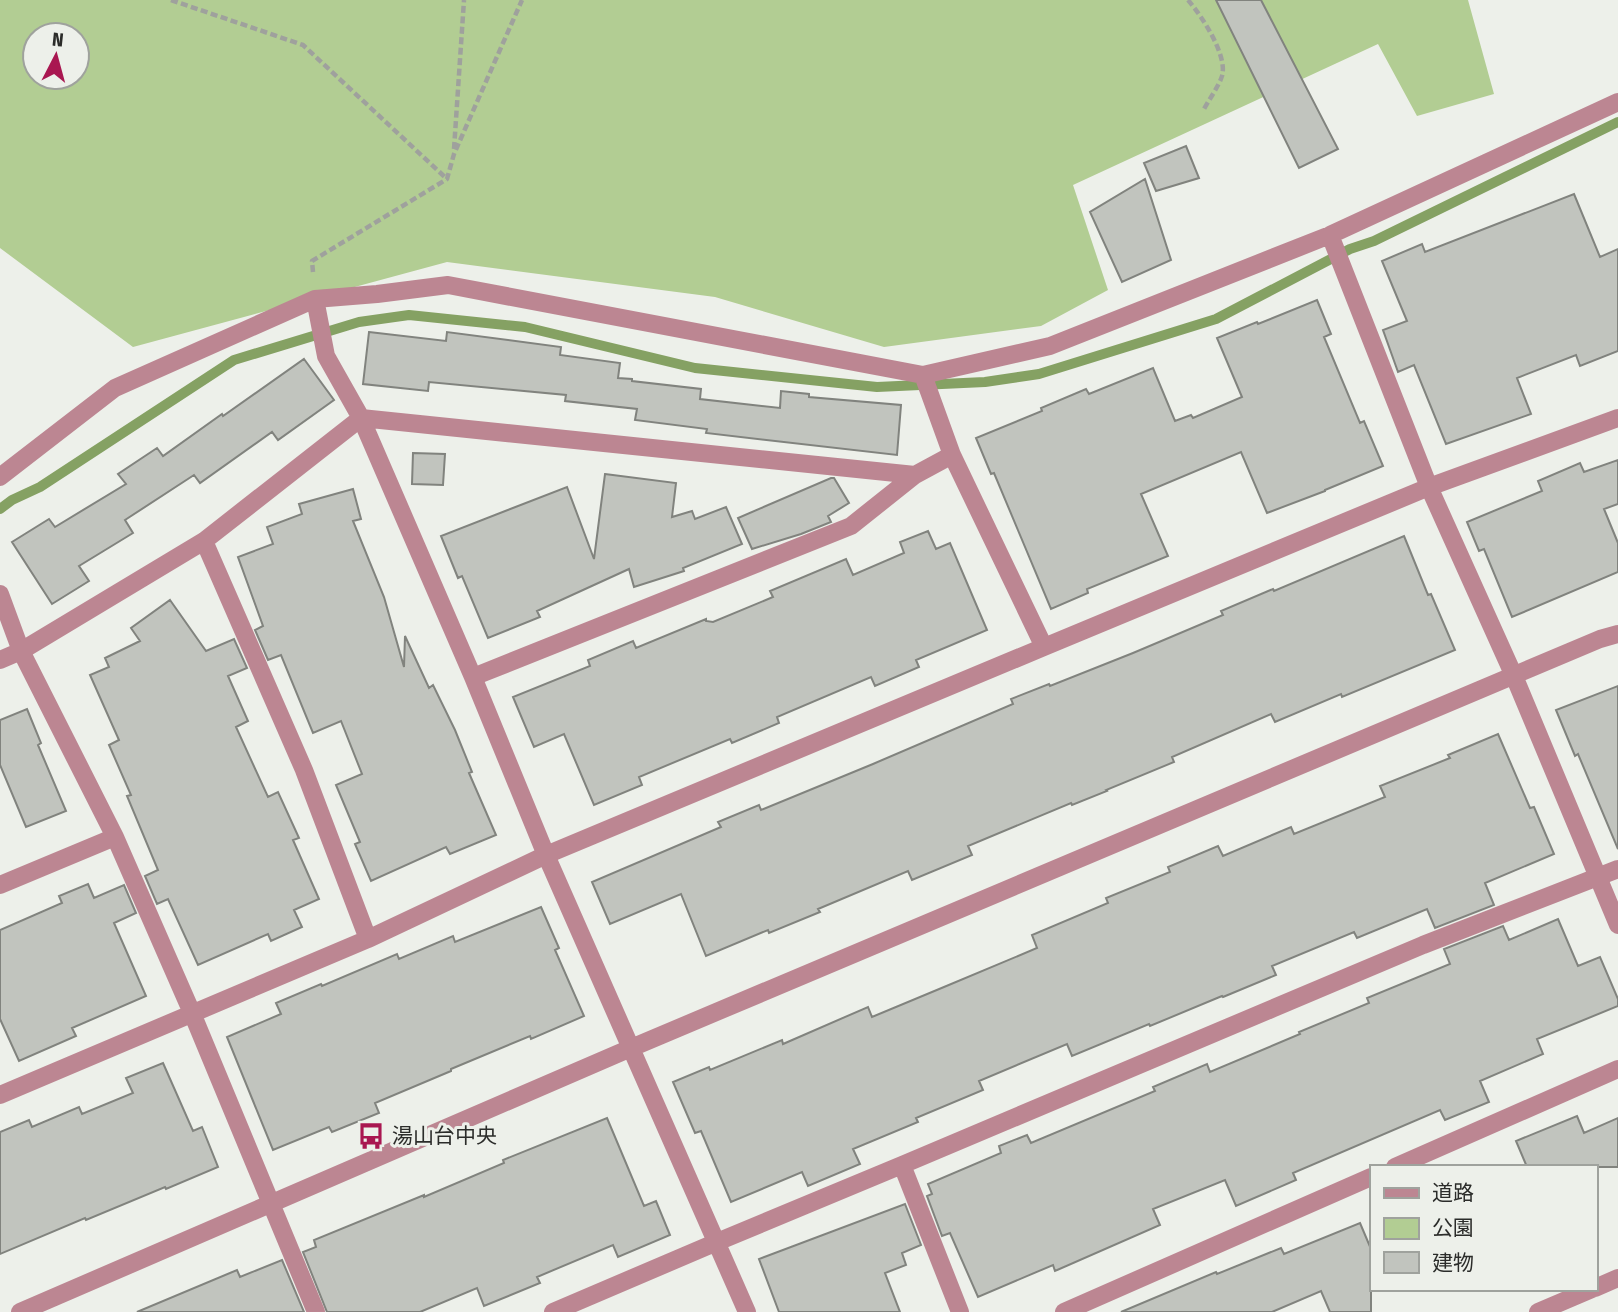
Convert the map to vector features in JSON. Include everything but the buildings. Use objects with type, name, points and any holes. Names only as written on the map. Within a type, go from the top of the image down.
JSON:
[{"type":"street","points":[[0,477],[115,388],[315,299],[448,285],[924,376],[1049,346],[1330,236],[1616,106]]},
{"type":"street","points":[[1330,236],[1429,487],[1514,676],[1618,925]]},
{"type":"street","points":[[315,299],[326,356],[361,418],[547,855],[747,1312]]},
{"type":"street","points":[[924,376],[952,455],[1044,647]]},
{"type":"street","points":[[0,660],[21,651],[204,541],[361,418],[915,475]]},
{"type":"street","points":[[0,1095],[368,939],[547,855],[1044,647],[1429,487],[1618,418]]},
{"type":"street","points":[[473,677],[851,526],[915,475],[952,455]]},
{"type":"street","points":[[204,541],[304,771],[368,939]]},
{"type":"street","points":[[0,594],[21,651],[116,837],[316,1312]]},
{"type":"street","points":[[20,1312],[631,1048],[1600,639],[1618,635]]},
{"type":"street","points":[[0,885],[116,837]]},
{"type":"street","points":[[553,1312],[1423,945],[1618,869]]},
{"type":"street","points":[[1400,1165],[1618,1069]]},
{"type":"street","points":[[902,1166],[960,1312]]},
{"type":"street","points":[[1064,1312],[1370,1177]]},
{"type":"street","points":[[1597,1288],[1618,1278]]},
{"type":"street","points":[[1538,1312],[1589,1291]]},
{"type":"path","points":[[172,0],[303,44],[447,179]]},
{"type":"path","points":[[454,154],[464,0]]},
{"type":"path","points":[[315,299],[312,261],[447,179],[454,154],[522,0]]},
{"type":"path","points":[[1188,0],[1208,27],[1222,61],[1222,75],[1203,111]]},
{"type":"green space","points":[[0,0],[1468,0],[1494,94],[1417,116],[1378,44],[1073,185],[1108,290],[1041,326],[884,347],[715,297],[447,262],[133,347],[0,248]]},
{"type":"waterway","points":[[0,509],[12,500],[40,487],[234,360],[359,322],[409,315],[525,327],[695,368],[877,387],[985,382],[1039,374],[1216,319],[1350,249],[1374,241],[1618,122]]},
{"type":"place","name":"湯山台中央","points":[[371,1136]]}]
